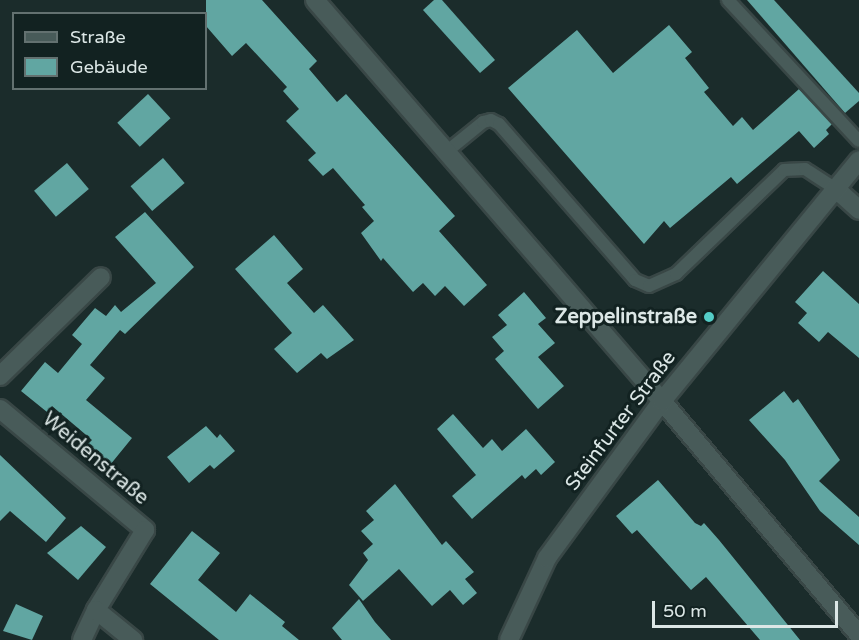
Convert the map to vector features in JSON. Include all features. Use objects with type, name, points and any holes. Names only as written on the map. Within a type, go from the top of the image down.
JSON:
[{"type":"street","points":[[315,0],[662,401],[859,635]]},
{"type":"street","name":"Steinfurter Straße","points":[[509,640],[547,558],[662,401],[859,160]]},
{"type":"street","points":[[836,189],[859,210]]},
{"type":"street","points":[[0,376],[101,277]]},
{"type":"street","name":"Weidenstraße","points":[[0,409],[145,530],[96,610]]},
{"type":"street","points":[[82,640],[96,610],[133,640]]},
{"type":"lane","points":[[728,0],[859,141]]},
{"type":"lane","points":[[446,153],[483,122],[491,120],[499,124],[635,280],[649,286],[676,274],[784,170],[805,169],[836,189]]},
{"type":"building","points":[[206,0],[262,0],[317,61],[309,69],[337,102],[346,94],[455,216],[439,231],[487,285],[464,306],[445,286],[435,296],[423,283],[413,292],[383,258],[381,261],[361,233],[374,221],[362,207],[365,205],[333,168],[323,176],[308,160],[316,153],[286,121],[299,109],[283,91],[287,87],[246,43],[232,56],[207,27]]},
{"type":"building","points":[[434,0],[442,0],[495,60],[480,73],[423,10]]},
{"type":"building","points":[[747,0],[774,0],[859,93],[859,101],[845,113]]},
{"type":"building","points":[[669,25],[692,52],[685,58],[709,88],[704,92],[733,126],[742,117],[753,130],[799,89],[832,124],[826,130],[829,134],[814,148],[799,131],[737,184],[731,177],[670,228],[664,221],[644,244],[508,88],[577,30],[613,73]]},
{"type":"building","points":[[148,94],[171,118],[140,147],[117,123]]},
{"type":"building","points":[[163,158],[185,183],[152,211],[131,186]]},
{"type":"building","points":[[67,163],[89,189],[56,217],[34,191]]},
{"type":"building","points":[[145,212],[194,267],[125,334],[120,330],[90,365],[105,378],[86,400],[132,438],[110,465],[87,445],[92,440],[52,406],[47,412],[21,391],[45,362],[58,373],[82,344],[72,335],[95,308],[106,316],[115,305],[121,312],[156,283],[115,237]]},
{"type":"building","points":[[274,235],[303,269],[287,283],[314,313],[323,305],[354,340],[327,359],[321,353],[297,373],[274,349],[292,333],[235,269]]},
{"type":"building","points":[[823,271],[859,304],[859,358],[828,332],[819,342],[798,323],[807,313],[795,302]]},
{"type":"building","points":[[524,292],[546,318],[538,324],[555,343],[538,357],[564,386],[538,409],[495,359],[504,351],[492,337],[507,325],[498,315]]},
{"type":"building","points":[[784,391],[793,403],[798,399],[840,460],[819,481],[859,517],[859,545],[820,511],[785,460],[749,420]]},
{"type":"building","points":[[453,414],[483,448],[492,439],[502,451],[526,429],[555,462],[541,475],[536,469],[525,479],[522,475],[472,519],[452,496],[476,475],[437,429]]},
{"type":"building","points":[[206,426],[217,438],[220,434],[235,451],[214,469],[210,465],[189,483],[167,457]]},
{"type":"building","points":[[0,455],[66,518],[46,542],[10,511],[0,521]]},
{"type":"building","points":[[658,480],[695,523],[701,526],[704,523],[800,640],[760,640],[706,577],[691,590],[637,530],[632,534],[616,516]]},
{"type":"building","points":[[395,484],[442,545],[446,541],[474,572],[465,579],[477,593],[463,605],[450,590],[432,606],[399,569],[363,601],[349,585],[368,560],[363,553],[373,544],[361,531],[374,520],[366,511]]},
{"type":"building","points":[[81,526],[106,547],[78,580],[47,553]]},
{"type":"building","points":[[192,531],[220,553],[198,580],[236,612],[250,594],[285,622],[282,626],[299,640],[219,640],[150,584]]},
{"type":"building","points":[[359,599],[391,640],[342,640],[332,628]]},
{"type":"building","points":[[16,604],[43,616],[32,640],[3,631]]},
{"type":"place","name":"Zeppelinstraße","points":[[709,317]]}]
